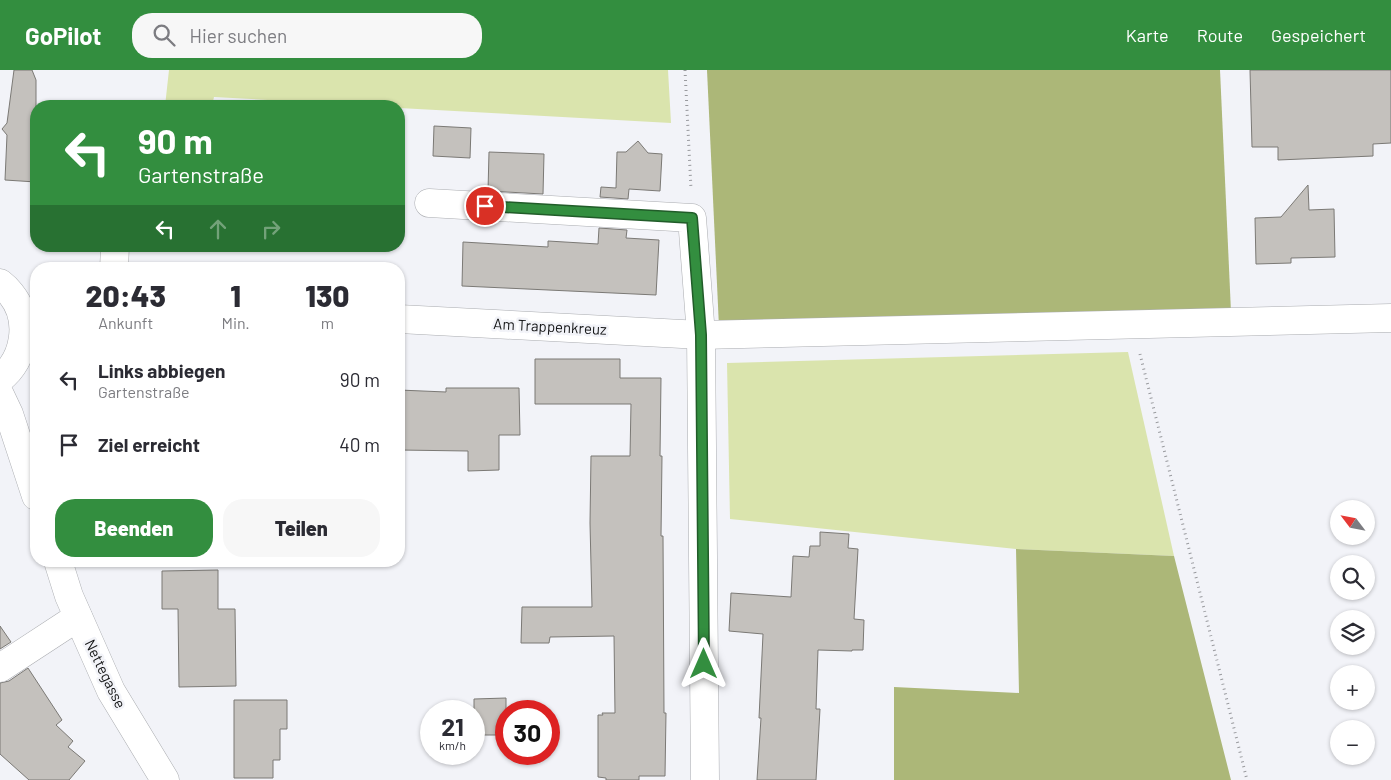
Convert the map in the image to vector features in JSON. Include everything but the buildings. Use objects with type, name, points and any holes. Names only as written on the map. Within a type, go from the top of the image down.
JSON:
[{"type":"street","points":[[429,203],[692,218],[701,335],[705,780]]},
{"type":"street","points":[[0,283],[29,311],[22,345],[16,360],[7,374],[0,379]]},
{"type":"street","name":"Am Trappenkreuz","points":[[405,319],[701,335],[1391,318]]},
{"type":"street","points":[[0,395],[9,414],[30,478]]},
{"type":"street","name":"Nettegasse","points":[[60,567],[69,596],[111,691],[165,780]]},
{"type":"street","points":[[0,668],[78,616]]},
{"type":"path","points":[[685,70],[692,218]]},
{"type":"path","points":[[1133,325],[1247,780]]},
{"type":"green space","points":[[169,70],[668,70],[671,123],[405,108],[405,100],[268,100],[214,97],[213,100],[166,100]]},
{"type":"green space","points":[[707,70],[1220,70],[1231,312],[719,327]]},
{"type":"green space","points":[[1128,352],[1174,556],[1016,549],[730,519],[727,363]]},
{"type":"green space","points":[[1016,549],[1174,556],[1231,780],[894,780],[894,687],[1019,693]]},
{"type":"route","points":[[485,206],[692,218],[701,335],[704,664]]}]
